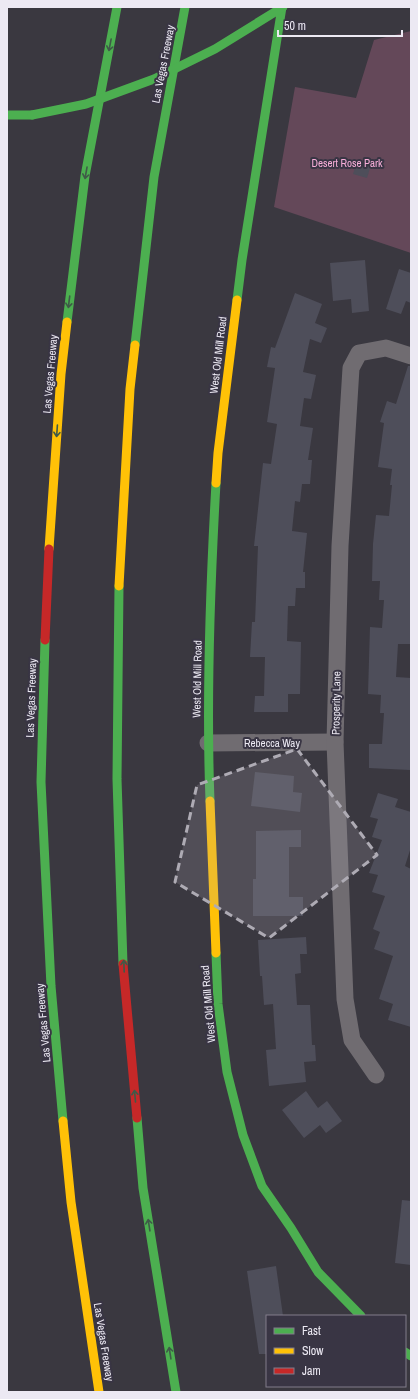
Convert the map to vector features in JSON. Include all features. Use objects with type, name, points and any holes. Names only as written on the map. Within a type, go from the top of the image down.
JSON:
[{"type":"main road","name":"Las Vegas Freeway","points":[[99,1392],[71,1202],[51,986],[41,782],[47,584],[60,374],[85,176],[117,7]]},
{"type":"main road","name":"Las Vegas Freeway","points":[[176,1392],[143,1188],[124,982],[117,779],[118,588],[130,388],[154,177],[186,7]]},
{"type":"main road","points":[[7,115],[32,115],[86,104],[154,79],[215,49],[282,7]]},
{"type":"main road","name":"West Old Mill Road","points":[[282,7],[242,260],[218,454],[210,596],[208,743],[218,1004],[227,1072],[243,1135],[262,1186],[291,1228],[318,1272],[354,1310],[361,1315]]},
{"type":"street","name":"Prosperity Lane","points":[[376,1075],[352,1040],[345,999],[335,742],[340,546],[351,368],[359,353],[386,348],[411,356]]},
{"type":"street","name":"Rebecca Way","points":[[208,743],[335,742]]},
{"type":"highlighted area","points":[[297,749],[377,855],[269,938],[175,882],[197,785]]},
{"type":"green space","name":"Desert Rose Park","points":[[411,31],[411,253],[274,207],[295,87],[356,98],[374,40]]},
{"type":"building","points":[[357,161],[371,165],[367,178],[353,174]]},
{"type":"building","points":[[365,260],[369,311],[352,313],[351,299],[333,301],[330,263]]},
{"type":"building","points":[[399,269],[411,273],[411,303],[406,301],[401,314],[386,309]]},
{"type":"building","points":[[295,293],[322,304],[315,323],[327,328],[321,343],[310,339],[303,372],[316,375],[311,399],[304,398],[300,426],[313,428],[308,460],[312,460],[310,484],[302,484],[300,502],[295,501],[292,531],[307,533],[303,572],[305,572],[305,588],[296,588],[295,606],[288,606],[287,641],[301,642],[300,694],[288,694],[288,712],[254,712],[255,696],[264,696],[265,657],[250,657],[252,622],[255,622],[258,546],[254,546],[263,463],[271,464],[277,424],[267,422],[275,368],[267,367],[271,347],[275,348]]},
{"type":"building","points":[[408,366],[411,366],[411,644],[398,644],[396,677],[411,678],[410,770],[369,768],[369,744],[382,744],[384,713],[380,713],[381,695],[368,694],[370,627],[382,628],[384,600],[379,600],[380,581],[372,581],[373,544],[376,515],[389,516],[392,485],[390,485],[392,469],[378,467],[384,423],[380,422],[387,401],[396,404]]},
{"type":"building","points":[[255,772],[294,776],[293,792],[302,793],[300,812],[251,806]]},
{"type":"building","points":[[378,793],[398,799],[395,807],[411,812],[411,847],[405,866],[411,869],[411,1027],[388,1020],[393,1004],[379,999],[393,956],[374,949],[380,932],[373,929],[385,896],[372,892],[378,875],[369,873],[382,840],[372,837],[378,819],[370,817]]},
{"type":"building","points":[[301,830],[301,847],[289,847],[289,897],[303,897],[303,916],[253,916],[253,879],[256,879],[256,831]]},
{"type":"building","points":[[306,937],[307,954],[300,954],[301,973],[295,974],[297,1005],[310,1005],[312,1045],[315,1045],[316,1061],[304,1062],[306,1082],[269,1086],[266,1050],[276,1049],[273,1004],[264,1005],[262,976],[260,976],[258,940]]},
{"type":"building","points":[[306,1091],[318,1108],[327,1101],[342,1121],[326,1133],[320,1125],[304,1138],[282,1110]]},
{"type":"building","points":[[402,1200],[411,1201],[411,1265],[395,1263]]},
{"type":"building","points":[[276,1266],[283,1315],[266,1315],[266,1354],[259,1354],[247,1271]]},
{"type":"traffic: fast","points":[[67,322],[85,176],[117,7]]},
{"type":"traffic: fast","points":[[135,345],[154,177],[185,7]]},
{"type":"traffic: fast","points":[[237,300],[282,7]]},
{"type":"traffic: fast","points":[[32,115],[86,104],[154,79],[215,49],[283,7]]},
{"type":"traffic: fast","points":[[7,115],[32,115]]},
{"type":"traffic: fast","points":[[210,801],[208,722],[209,642],[216,483]]},
{"type":"traffic: fast","points":[[119,586],[117,779],[123,964]]},
{"type":"traffic: fast","points":[[45,640],[41,782],[51,986],[63,1121]]},
{"type":"traffic: fast","points":[[216,953],[218,1004],[227,1072],[243,1135],[262,1186],[291,1228],[318,1272],[360,1315]]},
{"type":"traffic: fast","points":[[137,1118],[143,1188],[176,1392]]},
{"type":"traffic: fast","points":[[406,1353],[411,1356]]},
{"type":"traffic: slow","points":[[216,483],[218,453],[237,300]]},
{"type":"traffic: slow","points":[[49,549],[61,374],[67,322]]},
{"type":"traffic: slow","points":[[119,586],[130,389],[135,345]]},
{"type":"traffic: slow","points":[[210,801],[216,953]]},
{"type":"traffic: slow","points":[[63,1121],[71,1202],[99,1392]]},
{"type":"traffic: jam","points":[[45,640],[49,549]]},
{"type":"traffic: jam","points":[[123,964],[137,1118]]}]
